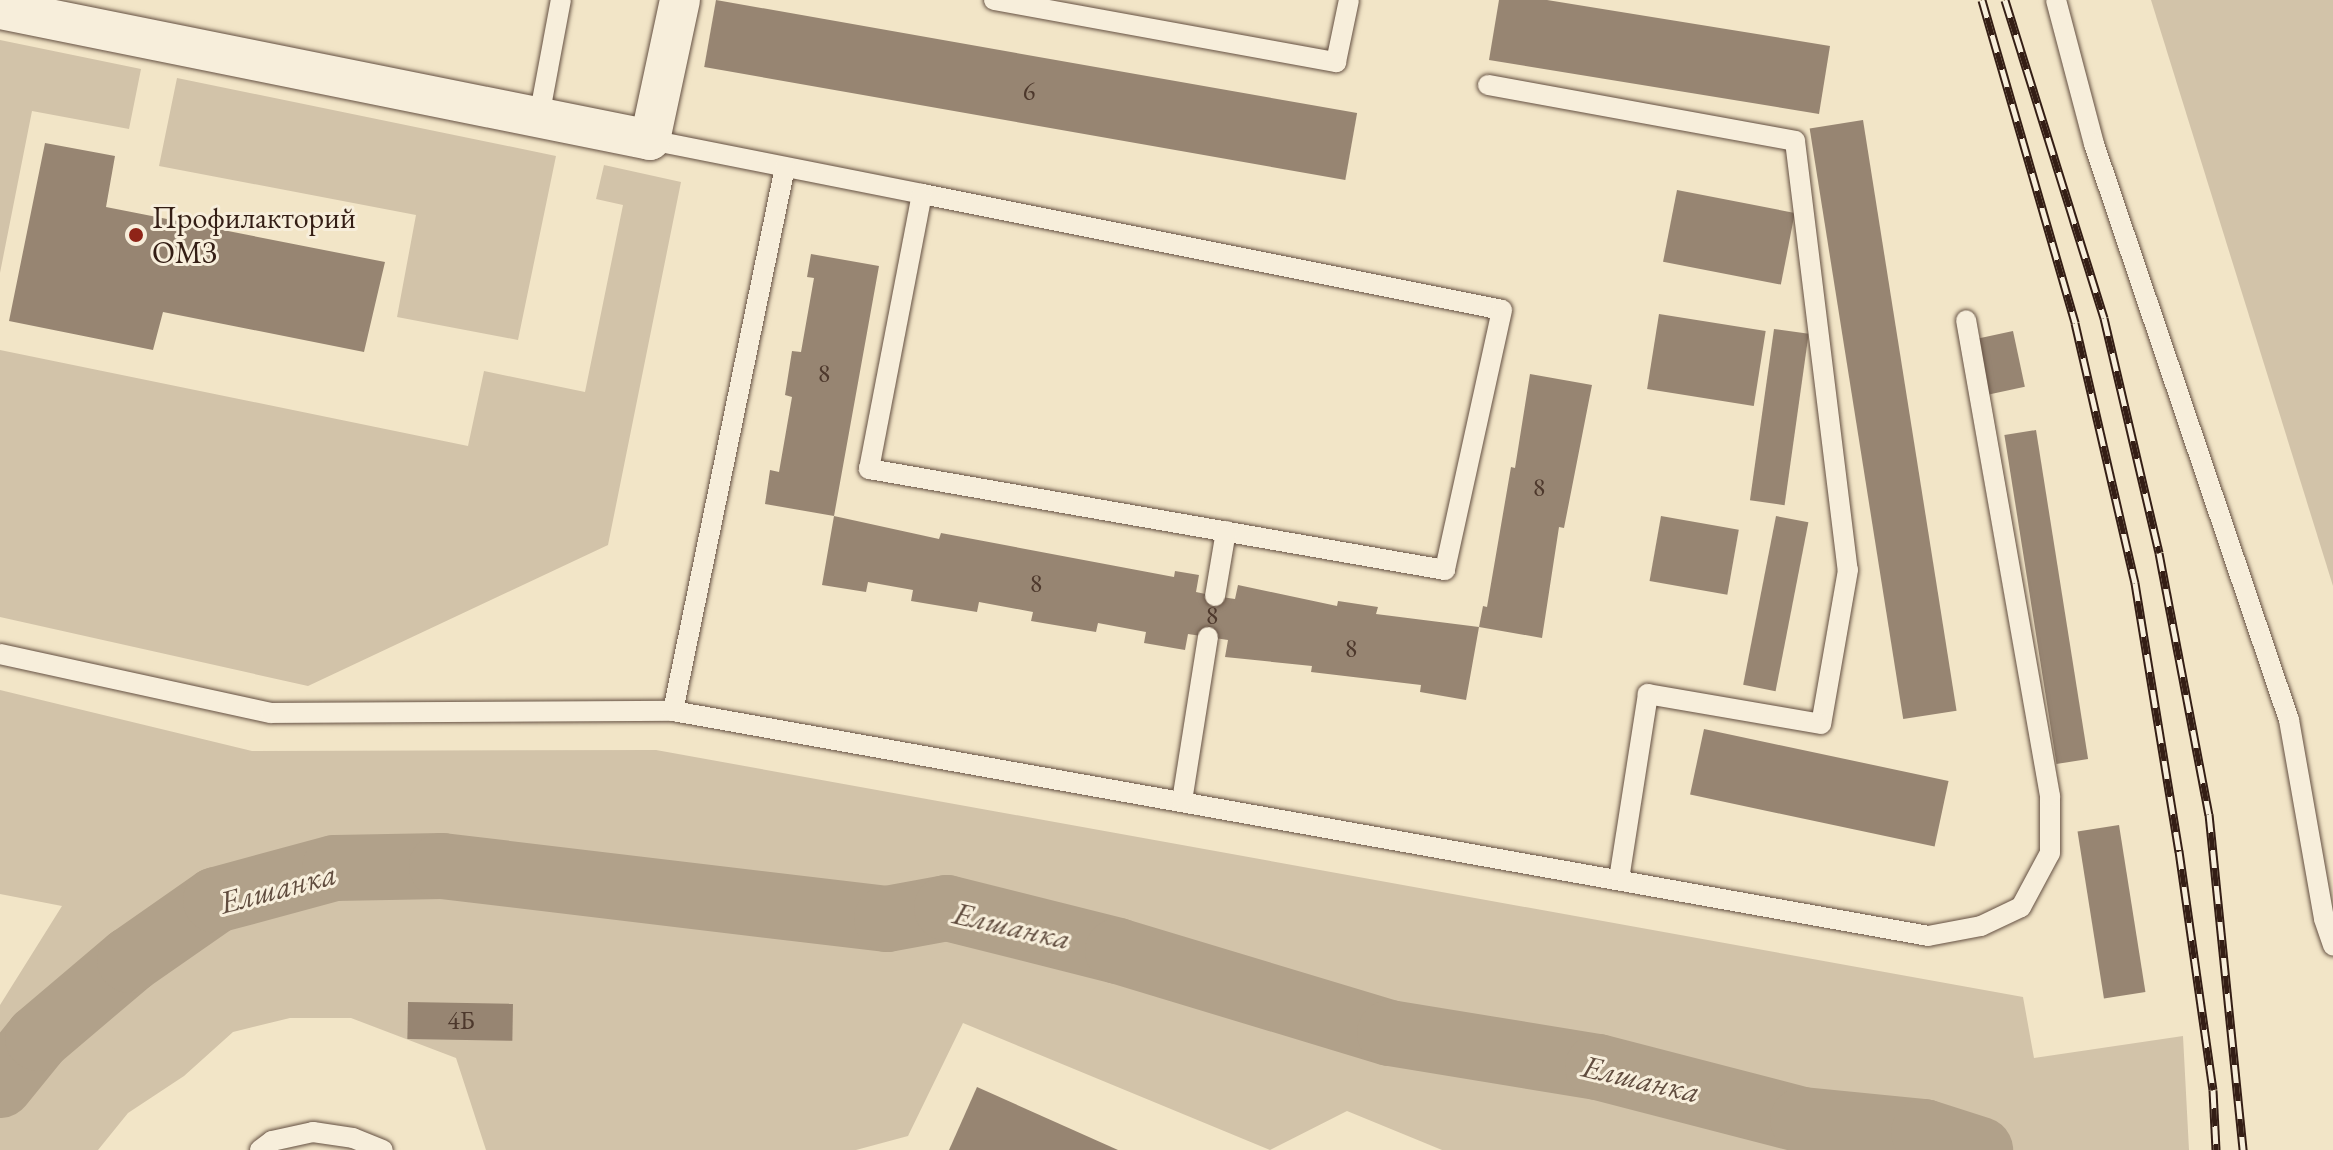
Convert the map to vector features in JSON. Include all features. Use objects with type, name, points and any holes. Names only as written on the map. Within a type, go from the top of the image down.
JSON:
[{"type":"street","points":[[0,9],[650,140],[680,0]]},
{"type":"lane","points":[[539,117],[561,0]]},
{"type":"lane","points":[[994,0],[1336,62],[1349,0]]},
{"type":"lane","points":[[2056,0],[2094,144],[2289,720],[2324,919],[2333,945]]},
{"type":"lane","points":[[1488,85],[1795,141],[1848,570],[1821,724],[1648,694],[1619,880]]},
{"type":"lane","points":[[650,140],[922,194],[1502,310],[1445,570],[869,469],[922,194]]},
{"type":"lane","points":[[673,711],[785,167]]},
{"type":"lane","points":[[0,654],[271,713],[673,711],[1928,936],[1981,926],[2021,907],[2050,853],[2050,796],[1966,320]]},
{"type":"lane","points":[[1215,596],[1226,531]]},
{"type":"lane","points":[[1182,801],[1208,637]]},
{"type":"lane","points":[[260,1150],[272,1141],[313,1132],[353,1138],[383,1150]]},
{"type":"shaded area","points":[[2151,0],[2333,0],[2333,586]]},
{"type":"shaded area","points":[[0,40],[141,69],[129,129],[32,111],[0,273]]},
{"type":"shaded area","points":[[177,78],[556,156],[518,340],[397,317],[416,215],[159,166]]},
{"type":"shaded area","points":[[604,165],[681,182],[608,545],[308,686],[0,617],[0,350],[468,446],[484,371],[585,392],[623,205],[596,199]]},
{"type":"shaded area","points":[[0,690],[252,751],[656,750],[2023,997],[2034,1058],[2183,1036],[2189,1150],[1442,1150],[1347,1111],[1270,1150],[963,1023],[908,1136],[856,1150],[486,1150],[456,1058],[351,1018],[290,1018],[233,1032],[184,1076],[128,1113],[98,1150],[0,1150],[0,1005],[62,906],[0,894]]},
{"type":"building","points":[[716,0],[1357,113],[1345,180],[704,67]]},
{"type":"building","points":[[1499,0],[1547,0],[1830,46],[1819,114],[1489,60]]},
{"type":"building","points":[[1863,120],[1957,711],[1903,719],[1810,128]]},
{"type":"building","name":"Профилакторий ОМЗ","points":[[45,143],[115,156],[106,207],[385,262],[364,352],[163,312],[153,350],[9,321]]},
{"type":"building","points":[[1677,190],[1795,213],[1781,285],[1663,262]]},
{"type":"building","points":[[811,254],[879,266],[834,516],[765,504],[770,470],[779,472],[792,397],[785,395],[792,351],[801,352],[814,278],[807,277]]},
{"type":"building","points":[[1659,314],[1766,331],[1754,406],[1647,389]]},
{"type":"building","points":[[1774,329],[1809,334],[1785,505],[1750,500]]},
{"type":"building","points":[[2013,331],[2025,387],[1988,395],[1976,339]]},
{"type":"building","points":[[1530,374],[1592,385],[1564,528],[1559,527],[1542,638],[1479,627],[1483,606],[1487,607]]},
{"type":"building","points":[[2036,430],[2088,759],[2056,764],[2004,435]]},
{"type":"building","points":[[834,516],[939,539],[941,533],[1174,577],[1175,571],[1199,575],[1196,592],[1215,596],[1235,599],[1238,585],[1337,606],[1338,601],[1378,607],[1376,614],[1479,627],[1466,700],[1420,692],[1421,685],[1311,672],[1312,666],[1225,657],[1228,640],[1188,634],[1185,650],[1144,643],[1146,632],[1098,623],[1096,632],[1031,621],[1033,612],[979,602],[977,612],[911,601],[913,590],[868,582],[866,592],[822,585]]},
{"type":"building","points":[[1661,516],[1739,530],[1727,595],[1650,581]]},
{"type":"building","points":[[1776,516],[1808,522],[1776,691],[1743,685]]},
{"type":"building","points":[[1704,729],[1949,781],[1935,847],[1690,795]]},
{"type":"building","points":[[2119,825],[2145,992],[2104,998],[2078,832]]},
{"type":"building","points":[[408,1002],[513,1004],[512,1041],[407,1039]]},
{"type":"building","points":[[977,1087],[1118,1150],[949,1150]]},
{"type":"waterway","name":"Елшанка","points":[[0,1085],[38,1038],[130,960],[216,900],[335,868],[442,866],[887,919],[947,908],[1118,951],[1390,1033],[1598,1067],[1803,1120],[1924,1132],[1980,1150]]},
{"type":"railway","points":[[1982,0],[2075,323],[2135,583],[2179,851],[2213,1090],[2216,1150]]},
{"type":"railway","points":[[2005,0],[2104,318],[2159,553],[2209,814],[2243,1150]]},
{"type":"place","name":"Профилакторий ОМЗ","points":[[136,235]]}]
